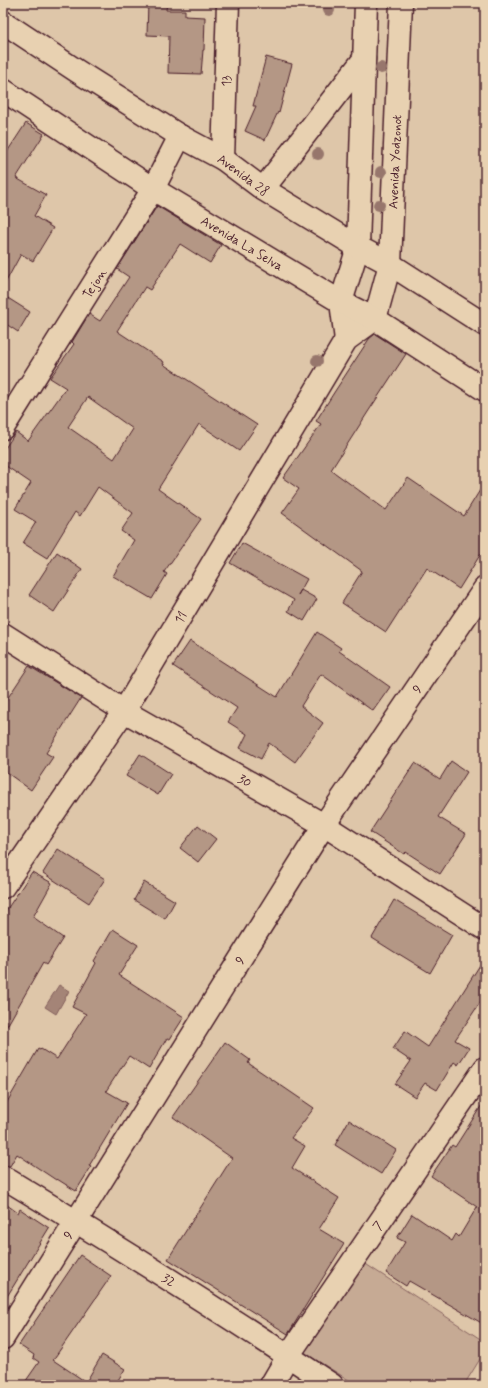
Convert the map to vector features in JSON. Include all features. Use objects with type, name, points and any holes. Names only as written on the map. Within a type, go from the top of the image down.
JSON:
[{"type":"street","name":"13","points":[[223,159],[228,3]]},
{"type":"street","points":[[366,3],[358,247],[341,302],[346,340],[375,319]]},
{"type":"street","name":"Avenida Yodzonot","points":[[375,319],[390,264],[401,3]]},
{"type":"street","name":"Avenida 28","points":[[3,22],[180,136],[223,159],[263,189],[358,247],[390,264],[485,325]]},
{"type":"street","points":[[263,189],[364,59]]},
{"type":"street","name":"Avenida La Selva","points":[[3,90],[153,189],[341,302],[375,319],[485,390]]},
{"type":"street","name":"Tejon","points":[[3,428],[153,189],[180,136]]},
{"type":"street","name":"11","points":[[3,887],[124,711],[346,340]]},
{"type":"street","name":"9","points":[[3,1338],[324,825],[485,588]]},
{"type":"street","name":"30","points":[[3,634],[124,711],[324,825],[485,929]]},
{"type":"street","name":"7","points":[[271,1385],[288,1356],[485,1068]]},
{"type":"street","name":"32","points":[[3,1177],[76,1220],[332,1385]]},
{"type":"shaded area","points":[[59,985],[69,991],[56,1014],[45,1007]]},
{"type":"shaded area","points":[[361,1261],[485,1342],[485,1351],[464,1385],[357,1385],[303,1352]]},
{"type":"building","points":[[148,3],[167,3],[166,10],[185,10],[185,16],[205,17],[204,50],[201,74],[168,73],[169,36],[147,35]]},
{"type":"building","points":[[266,57],[292,64],[279,113],[278,112],[265,140],[245,131],[256,106],[253,106]]},
{"type":"building","points":[[26,123],[44,134],[16,178],[46,195],[34,216],[53,228],[33,261],[21,254],[3,287],[3,158]]},
{"type":"building","points":[[157,206],[221,245],[210,263],[180,244],[150,290],[145,287],[117,331],[164,362],[163,364],[257,425],[239,451],[199,424],[158,489],[201,519],[164,572],[167,574],[152,599],[113,576],[134,540],[121,531],[133,513],[98,487],[80,516],[75,512],[47,558],[23,543],[36,522],[15,509],[31,483],[3,464],[3,451],[16,432],[28,441],[66,388],[50,378],[74,344],[72,342],[89,314],[100,321],[129,277],[117,269]],"holes":[[[88,397],[133,429],[114,459],[68,427]]]},
{"type":"building","points":[[3,295],[30,312],[18,332],[3,322]]},
{"type":"building","points":[[375,334],[406,354],[331,470],[386,510],[408,478],[464,516],[485,482],[485,547],[459,589],[427,568],[386,632],[342,603],[362,571],[282,513],[299,489],[283,478],[321,424],[316,421],[335,391],[369,339]]},
{"type":"building","points":[[242,543],[307,579],[298,595],[301,590],[317,599],[304,621],[288,611],[294,600],[230,563]]},
{"type":"building","points":[[57,552],[82,569],[54,612],[29,595]]},
{"type":"building","points":[[317,632],[341,648],[339,651],[390,687],[373,711],[321,674],[301,706],[323,723],[295,762],[269,743],[261,759],[240,748],[247,734],[228,722],[237,708],[173,666],[190,641],[277,697]]},
{"type":"building","points":[[29,666],[81,698],[46,753],[53,757],[31,790],[3,770],[3,705]]},
{"type":"building","points":[[140,754],[171,774],[158,795],[126,776]]},
{"type":"building","points":[[451,761],[467,772],[438,817],[466,834],[440,874],[406,852],[404,854],[370,832],[415,763],[440,779]]},
{"type":"building","points":[[198,825],[216,839],[198,862],[180,848]]},
{"type":"building","points":[[58,849],[105,879],[89,903],[43,873]]},
{"type":"building","points":[[32,872],[52,883],[33,917],[63,938],[46,965],[43,963],[3,1033],[3,915]]},
{"type":"building","points":[[144,882],[175,901],[165,919],[134,900]]},
{"type":"building","points":[[394,900],[452,935],[430,973],[372,938]]},
{"type":"building","points":[[113,929],[138,945],[119,975],[184,1017],[170,1039],[167,1038],[149,1069],[129,1056],[106,1091],[127,1103],[89,1166],[91,1167],[76,1191],[57,1179],[56,1180],[17,1154],[10,1166],[3,1165],[3,1109],[38,1049],[41,1049],[57,1059],[86,1014],[72,1007],[96,963],[94,961]]},
{"type":"building","points":[[485,957],[485,995],[455,1040],[469,1048],[458,1065],[454,1062],[437,1090],[425,1083],[415,1097],[395,1084],[411,1061],[393,1049],[405,1031],[428,1047]]},
{"type":"building","points":[[225,1042],[250,1060],[248,1063],[314,1108],[291,1138],[305,1146],[292,1168],[339,1198],[319,1229],[344,1244],[288,1334],[168,1259],[232,1158],[173,1117]]},
{"type":"building","points":[[485,1100],[485,1325],[409,1281],[406,1286],[386,1273],[405,1242],[397,1238],[412,1214],[452,1241],[456,1234],[459,1237],[477,1207],[431,1176],[452,1145],[455,1147]]},
{"type":"building","points":[[349,1120],[396,1150],[381,1174],[335,1145]]},
{"type":"building","points":[[3,1202],[18,1213],[20,1209],[49,1228],[3,1303]]},
{"type":"building","points":[[80,1255],[111,1276],[53,1360],[86,1382],[102,1355],[125,1369],[115,1385],[23,1385],[39,1362],[33,1358],[34,1355],[19,1345]]}]
